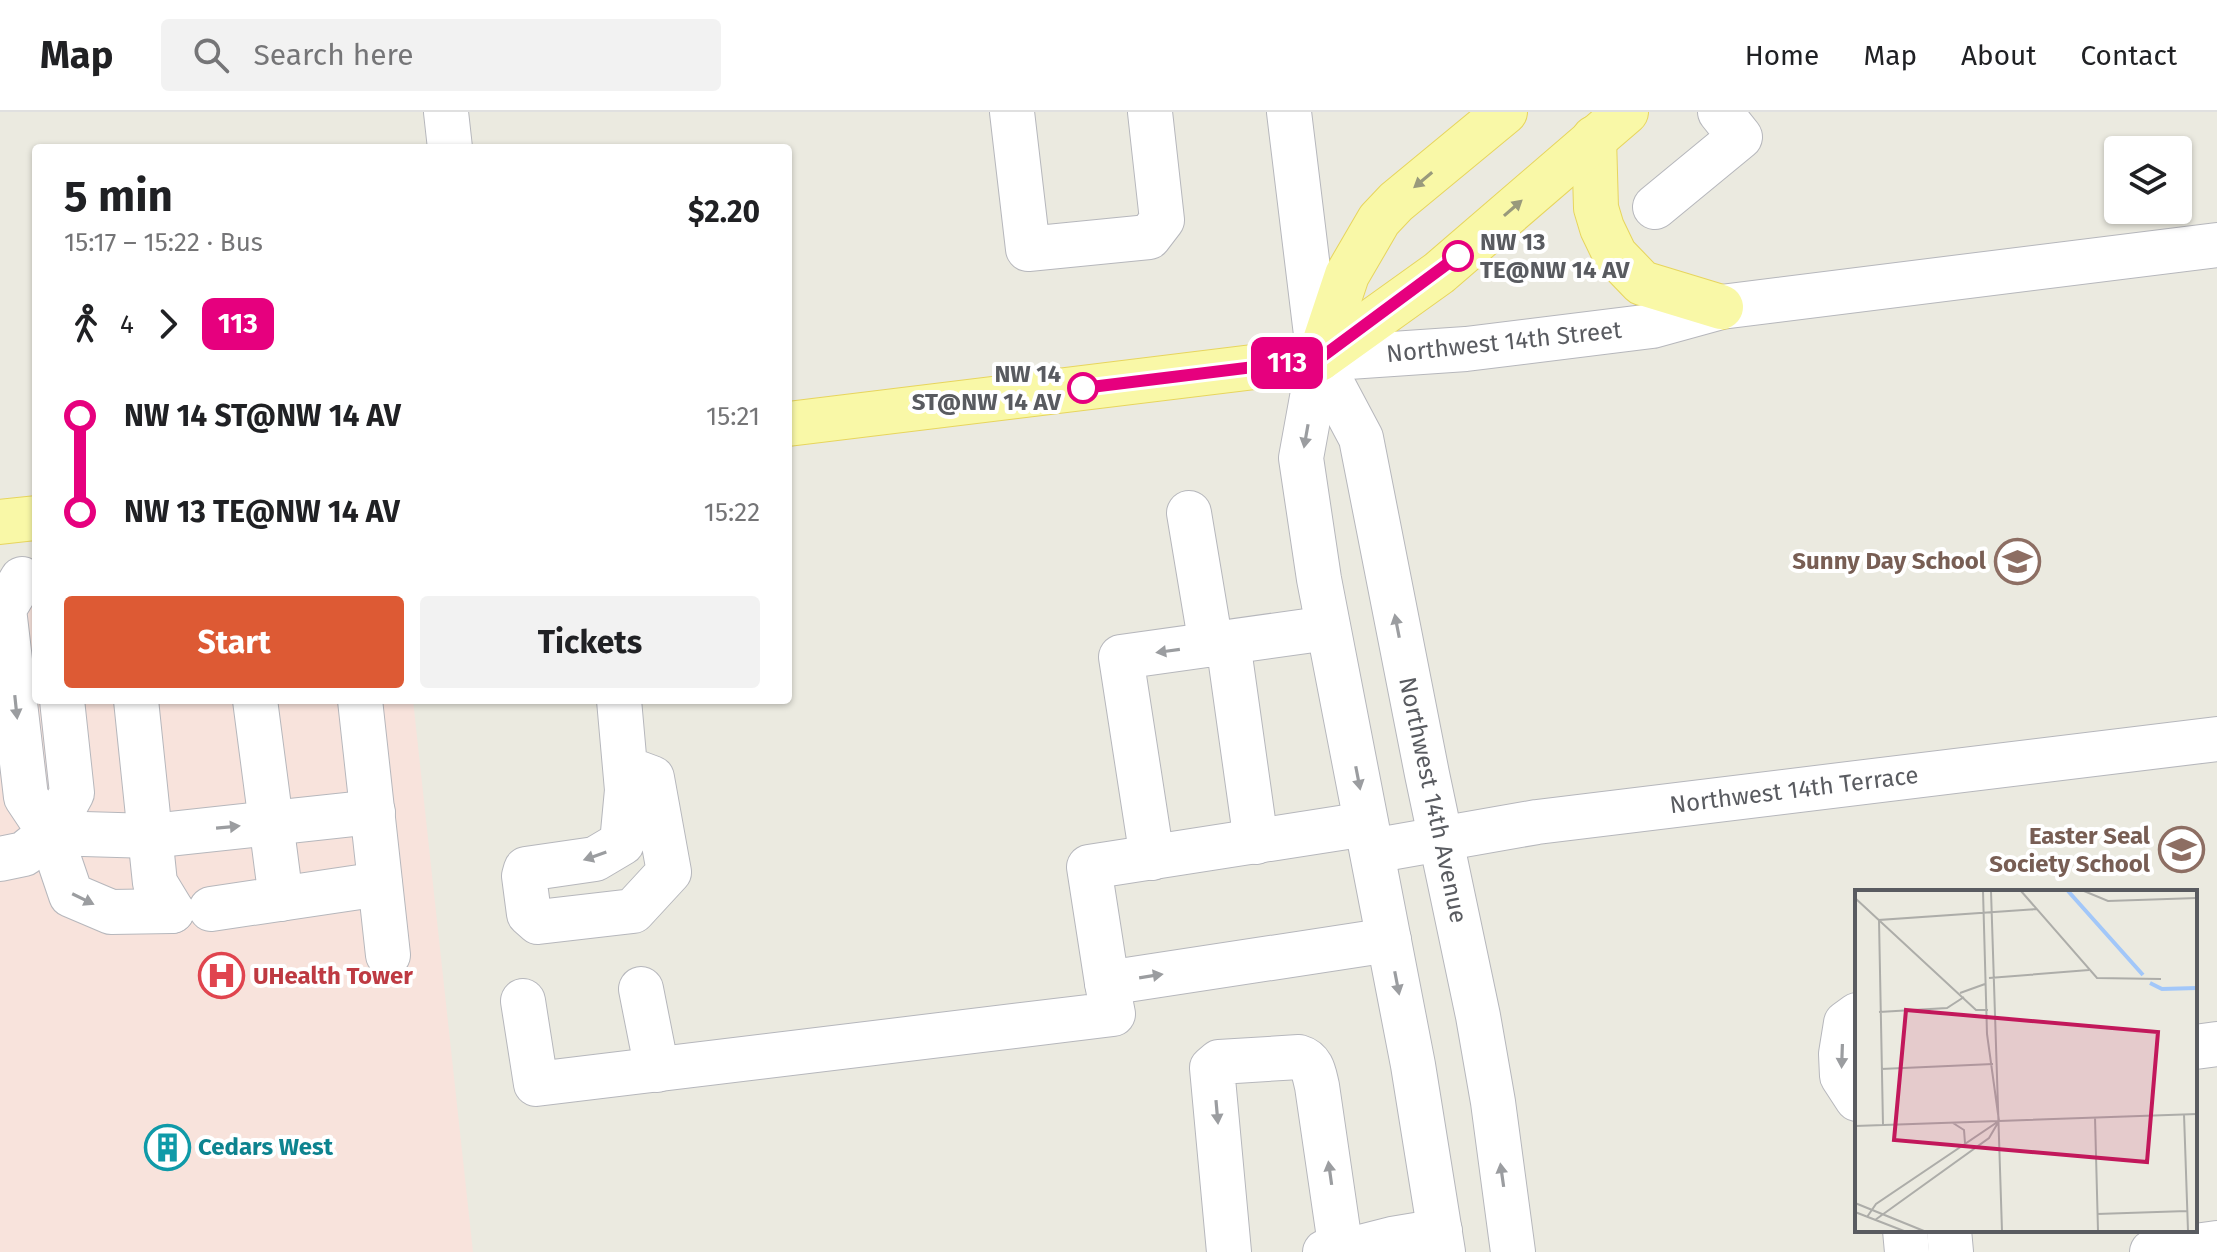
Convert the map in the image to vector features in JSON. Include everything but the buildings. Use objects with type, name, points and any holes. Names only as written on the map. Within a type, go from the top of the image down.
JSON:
[{"type":"main road","points":[[1319,359],[1347,275],[1379,220],[1396,202],[1505,112]]},
{"type":"main road","points":[[1319,359],[1439,273],[1610,125]]},
{"type":"main road","points":[[1610,125],[1596,208],[1615,255],[1642,283],[1721,307]]},
{"type":"main road","name":"Northwest 14th Street","points":[[792,424],[1319,359]]},
{"type":"street","points":[[446,112],[450,144]]},
{"type":"street","points":[[1012,112],[1028,249],[1149,237],[1162,220],[1150,112]]},
{"type":"street","name":"Northwest 14th Avenue","points":[[1289,112],[1319,359],[1301,458],[1328,628],[1413,1065],[1442,1242]]},
{"type":"street","points":[[1655,207],[1740,137],[1720,112]]},
{"type":"street","name":"Northwest 14th Street","points":[[1319,359],[1466,349],[1652,326],[1721,307],[2217,245]]},
{"type":"street","name":"Northwest 14th Avenue","points":[[1319,359],[1361,438],[1480,1031],[1513,1252]]},
{"type":"street","points":[[1189,513],[1220,644],[1256,842]]},
{"type":"street","points":[[16,520],[29,585],[4,609],[26,797],[50,833],[71,895],[111,912],[192,910],[380,884]]},
{"type":"street","points":[[1152,858],[1121,657],[1328,628]]},
{"type":"street","points":[[0,859],[24,854],[50,833],[72,793],[62,704]]},
{"type":"street","points":[[136,704],[155,883],[192,910]]},
{"type":"street","points":[[256,704],[281,899]]},
{"type":"street","points":[[360,704],[388,955]]},
{"type":"street","points":[[619,704],[625,768]]},
{"type":"street","name":"Northwest 14th Terrace","points":[[1107,983],[1089,867],[1256,842],[1440,839],[1537,822],[2217,739]]},
{"type":"street","points":[[50,833],[151,836],[373,812]]},
{"type":"street","points":[[523,1001],[536,1084],[1113,1014],[1107,983],[1389,940]]},
{"type":"street","points":[[641,989],[657,1070]]},
{"type":"street","points":[[1855,1016],[1846,1023],[1841,1054],[1842,1076],[1855,1096]]},
{"type":"street","points":[[2197,1047],[2217,1044]]},
{"type":"street","points":[[1229,1252],[1212,1068],[1219,1062],[1299,1057],[1311,1064],[1317,1086],[1336,1252],[1442,1242]]},
{"type":"street","points":[[1905,1232],[1907,1252]]},
{"type":"street","points":[[1949,1232],[1951,1252]]},
{"type":"street","points":[[2152,1252],[2217,1243]]},
{"type":"shaded area","name":"UHealth Tower","points":[[32,588],[32,704],[413,704],[473,1252],[0,1252],[0,592]]},
{"type":"bus line","name":"113","points":[[1083,388],[1319,359],[1458,256]]},
{"type":"place","name":"NW 13 TE@NW 14 AV","points":[[1458,256]]},
{"type":"place","name":"NW 14 ST@NW 14 AV","points":[[1083,388]]},
{"type":"place","name":"Sunny Day School","points":[[2017,561]]},
{"type":"place","name":"Easter Seal Society School","points":[[2181,850]]},
{"type":"place","name":"UHealth Tower","points":[[222,976]]},
{"type":"place","name":"Cedars West","points":[[167,1147]]}]
